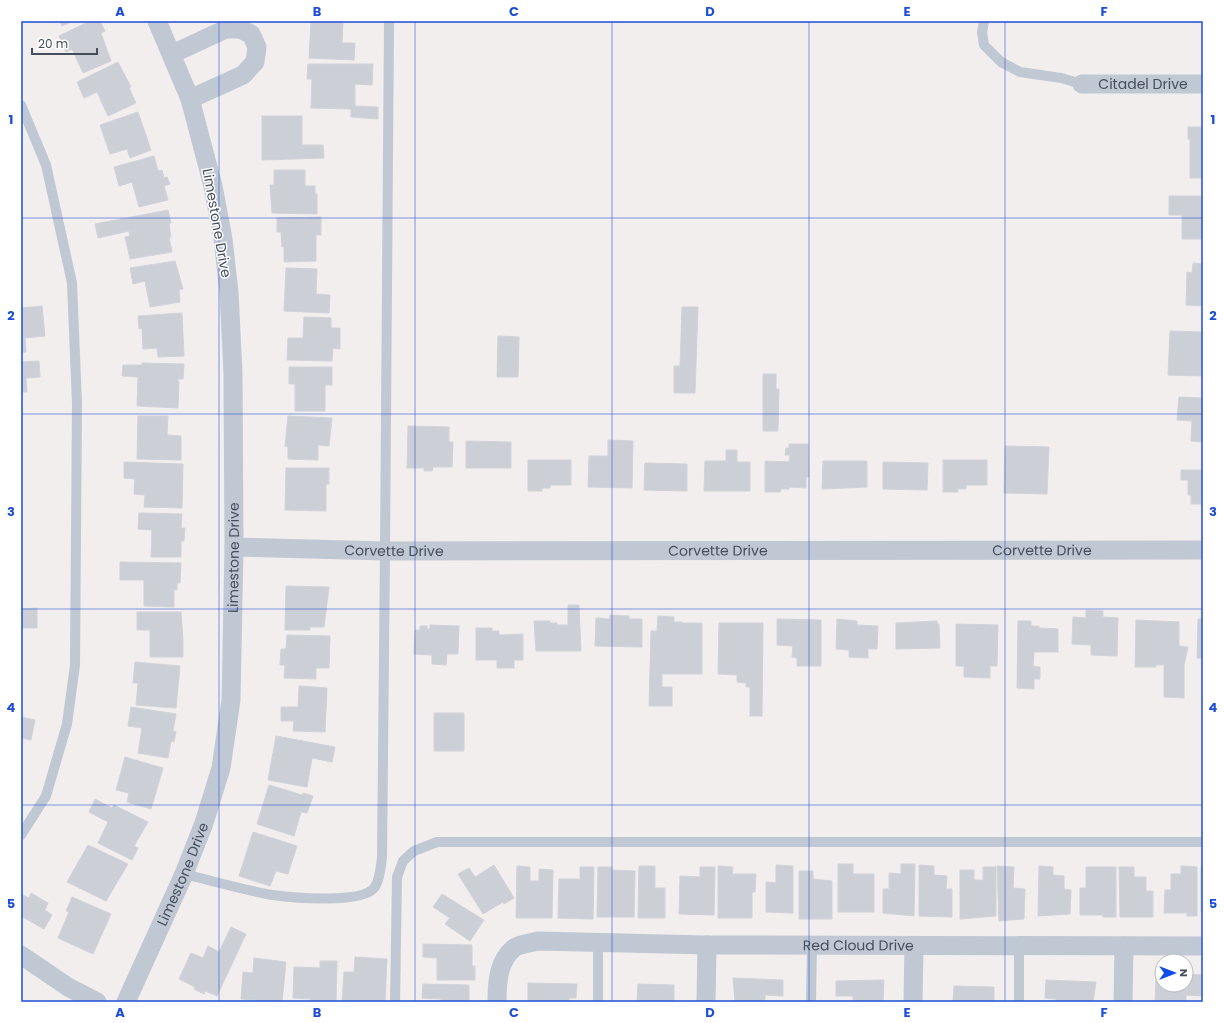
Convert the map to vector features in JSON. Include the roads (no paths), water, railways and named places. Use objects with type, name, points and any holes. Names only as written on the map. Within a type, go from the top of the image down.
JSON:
[{"type":"street","name":"Limestone Drive","points":[[126,1002],[184,874],[204,823],[220,768],[231,700],[234,547],[233,373],[229,292],[223,239],[213,186],[190,99],[157,21]]},
{"type":"street","points":[[172,54],[226,28],[240,29],[251,34],[257,47],[255,62],[243,75],[190,99]]},
{"type":"street","name":"Citadel Drive","points":[[1082,84],[1203,84]]},
{"type":"street","name":"Corvette Drive","points":[[234,547],[385,551],[1203,550]]},
{"type":"street","name":"Red Cloud Drive","points":[[497,1002],[497,982],[503,961],[515,947],[538,941],[707,945],[1203,946]]},
{"type":"street","points":[[706,1002],[707,945]]},
{"type":"street","points":[[914,946],[914,1002]]},
{"type":"street","points":[[1123,1002],[1124,946]]},
{"type":"street","points":[[21,955],[68,987],[97,1002]]},
{"type":"lane","points":[[184,874],[272,895],[291,897],[352,897],[364,895],[374,888],[380,874],[382,857],[389,21]]},
{"type":"lane","points":[[984,21],[982,32],[984,45],[1002,62],[1020,72],[1061,78],[1082,84]]},
{"type":"lane","points":[[21,105],[46,165],[72,283],[77,404],[75,665],[67,724],[46,796],[21,835]]},
{"type":"lane","points":[[395,1002],[397,877],[403,861],[414,851],[437,842],[1203,842]]},
{"type":"lane","points":[[598,943],[598,1002]]},
{"type":"lane","points":[[812,945],[812,1002]]},
{"type":"lane","points":[[1019,946],[1019,1002]]}]
